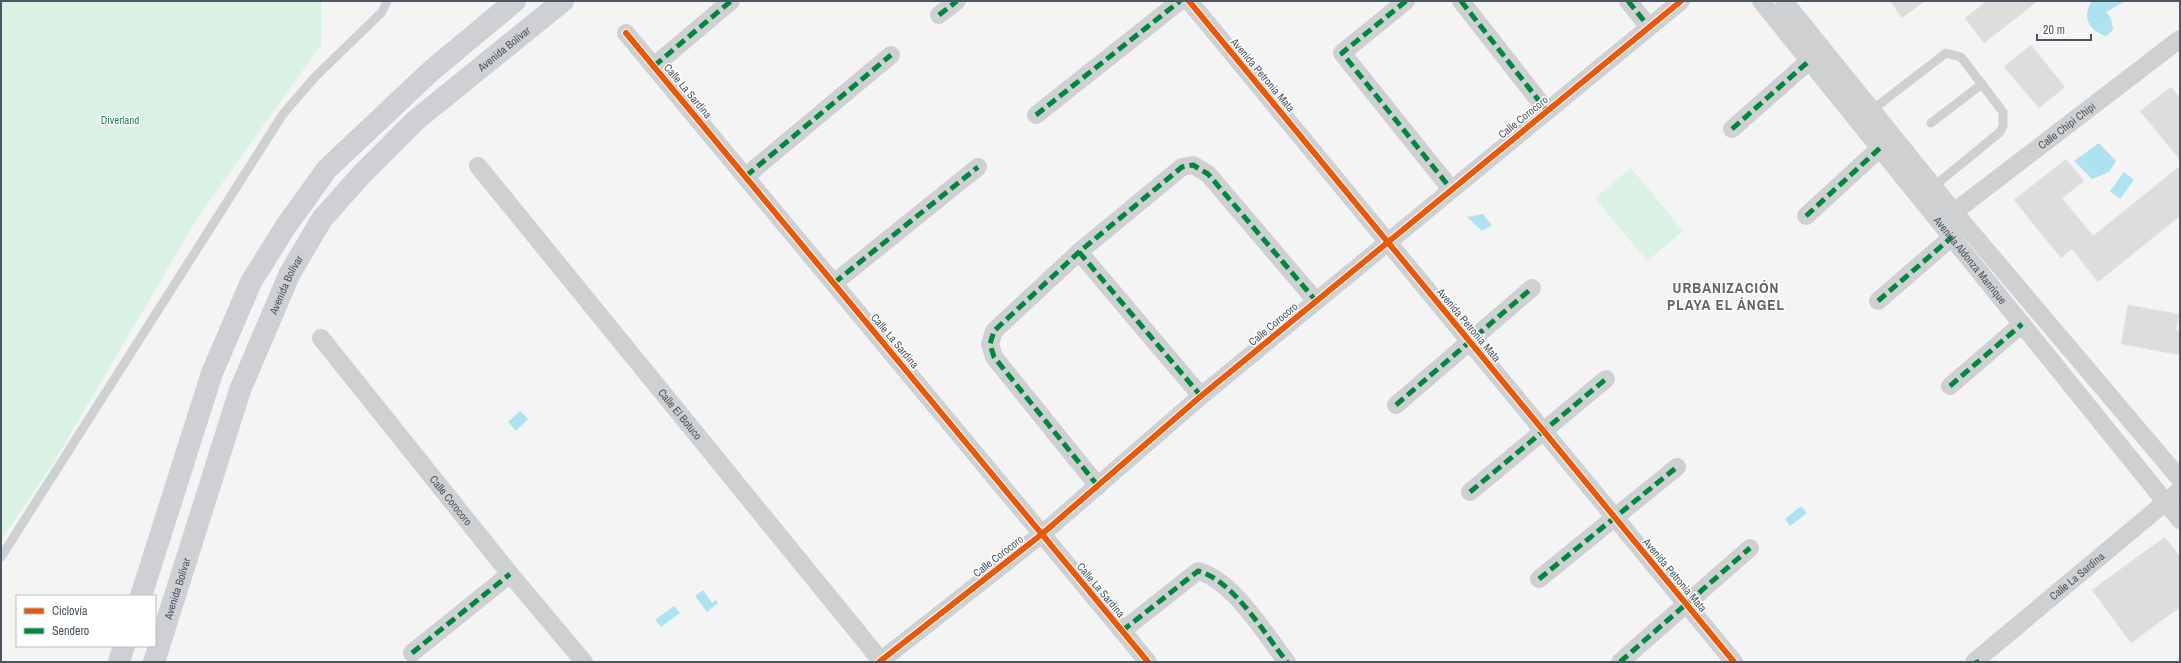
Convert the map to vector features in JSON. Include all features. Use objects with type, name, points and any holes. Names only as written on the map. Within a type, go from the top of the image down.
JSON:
[{"type":"street","points":[[141,595],[212,373],[251,282],[282,232],[328,169],[431,71],[515,1]]},
{"type":"street","name":"Avenida Bolívar","points":[[154,662],[240,390],[290,273],[322,219],[362,174],[416,120],[563,1]]},
{"type":"street","points":[[654,66],[732,1]]},
{"type":"street","points":[[939,15],[957,1]]},
{"type":"street","points":[[1036,115],[1180,1]]},
{"type":"street","name":"Avenida Petronia Mata","points":[[1189,1],[1734,662]]},
{"type":"street","points":[[1406,1],[1342,53],[1451,189]]},
{"type":"street","points":[[1461,1],[1547,111]]},
{"type":"street","points":[[1628,1],[1649,27]]},
{"type":"street","name":"Calle Corocoro","points":[[880,662],[1042,534],[1201,396],[1681,1]]},
{"type":"street","name":"Avenida Aldonza Manrique","points":[[1761,1],[2180,520]]},
{"type":"street","name":"Avenida Aldonza Manrique","points":[[1784,1],[1933,187],[2180,479]]},
{"type":"street","name":"Calle La Sardina","points":[[626,33],[1148,662]]},
{"type":"street","name":"Calle Chipi Chipi","points":[[1954,212],[2180,39]]},
{"type":"street","points":[[746,176],[891,55]]},
{"type":"street","points":[[1732,129],[1809,60]]},
{"type":"street","points":[[1806,216],[1880,148]]},
{"type":"street","points":[[1098,486],[994,357],[990,344],[994,330],[1079,252],[1182,168],[1193,165],[1208,174],[1316,302]]},
{"type":"street","name":"Calle El Botuco","points":[[478,166],[880,662]]},
{"type":"street","points":[[834,283],[978,167]]},
{"type":"street","points":[[1878,301],[1952,237]]},
{"type":"street","points":[[1079,252],[1201,396]]},
{"type":"street","points":[[1396,405],[1532,288]]},
{"type":"street","points":[[1950,386],[2022,324]]},
{"type":"street","name":"Calle Corocoro","points":[[321,338],[510,574],[584,662]]},
{"type":"street","points":[[1470,492],[1606,379]]},
{"type":"street","points":[[1539,579],[1676,467]]},
{"type":"street","name":"Calle La Sardina","points":[[1976,661],[2180,490]]},
{"type":"street","points":[[1620,662],[1750,548]]},
{"type":"street","points":[[1122,631],[1198,572],[1210,575],[1228,588],[1287,662]]},
{"type":"street","points":[[412,653],[510,574]]},
{"type":"street","points":[[119,662],[124,647]]},
{"type":"lane","points":[[1,557],[283,114],[316,77],[382,12],[387,1]]},
{"type":"lane","points":[[1872,110],[1946,53],[1961,57],[2004,112],[2003,126],[2000,132],[1933,187]]},
{"type":"lane","points":[[1930,123],[1982,84]]},
{"type":"green space","name":"Diverland","points":[[1,1],[321,1],[321,45],[198,217],[51,467],[1,540]]},
{"type":"green space","points":[[1631,168],[1683,231],[1647,261],[1595,198]]},
{"type":"water","points":[[2092,1],[2125,1],[2106,12],[2111,18],[2113,30],[2106,36],[2095,31],[2088,21],[2087,12]]},
{"type":"water","points":[[2099,143],[2116,161],[2109,172],[2092,179],[2074,161]]},
{"type":"water","points":[[2124,172],[2134,180],[2120,199],[2110,191]]},
{"type":"water","points":[[1483,214],[1492,225],[1482,231],[1467,217]]},
{"type":"water","points":[[520,411],[528,419],[516,431],[508,422]]},
{"type":"water","points":[[1801,506],[1807,513],[1790,526],[1785,519]]},
{"type":"water","points":[[703,590],[712,603],[716,600],[718,603],[707,612],[695,596]]},
{"type":"water","points":[[674,606],[680,613],[661,627],[655,620]]},
{"type":"building","points":[[1890,1],[1925,1],[1902,18]]},
{"type":"building","points":[[1987,1],[2038,1],[1984,43],[1965,18]]},
{"type":"building","points":[[2031,45],[2065,87],[2039,108],[2004,67]]},
{"type":"building","points":[[2171,87],[2180,98],[2180,160],[2140,111]]},
{"type":"building","points":[[2066,159],[2084,181],[2062,198],[2093,236],[2180,166],[2180,216],[2098,282],[2072,249],[2061,258],[2014,200]]},
{"type":"building","points":[[2128,305],[2179,314],[2176,331],[2180,331],[2180,355],[2121,344]]},
{"type":"building","points":[[2165,537],[2180,557],[2180,607],[2131,643],[2092,590]]},
{"type":"marked path","points":[[654,66],[731,1]]},
{"type":"marked path","points":[[939,15],[957,1]]},
{"type":"marked path","points":[[1036,115],[1180,1]]},
{"type":"marked path","points":[[1406,1],[1342,53],[1451,189]]},
{"type":"marked path","points":[[1461,1],[1547,111]]},
{"type":"marked path","points":[[1628,1],[1649,27]]},
{"type":"marked path","points":[[746,176],[891,55]]},
{"type":"marked path","points":[[1732,129],[1809,61]]},
{"type":"marked path","points":[[1806,216],[1880,148]]},
{"type":"marked path","points":[[1098,486],[994,357],[990,344],[994,331],[1079,252],[1182,167],[1193,165],[1208,174],[1316,301]]},
{"type":"marked path","points":[[834,283],[978,167]]},
{"type":"marked path","points":[[1878,301],[1952,237]]},
{"type":"marked path","points":[[1079,252],[1201,396]]},
{"type":"marked path","points":[[1396,405],[1532,288]]},
{"type":"marked path","points":[[1950,386],[2022,324]]},
{"type":"marked path","points":[[1470,492],[1606,379]]},
{"type":"marked path","points":[[1539,579],[1677,467]]},
{"type":"marked path","points":[[1620,662],[1750,548]]},
{"type":"marked path","points":[[1122,631],[1198,571],[1211,576],[1235,596],[1247,609],[1287,662]]},
{"type":"marked path","points":[[412,653],[510,574]]},
{"type":"cycle path","points":[[1189,1],[1734,662]]},
{"type":"cycle path","points":[[879,662],[1042,534],[1201,396],[1681,1]]},
{"type":"cycle path","points":[[626,33],[1148,662]]},
{"type":"district","name":"URBANIZACIÓN PLAYA EL ÁNGEL","points":[[1726,296]]}]
